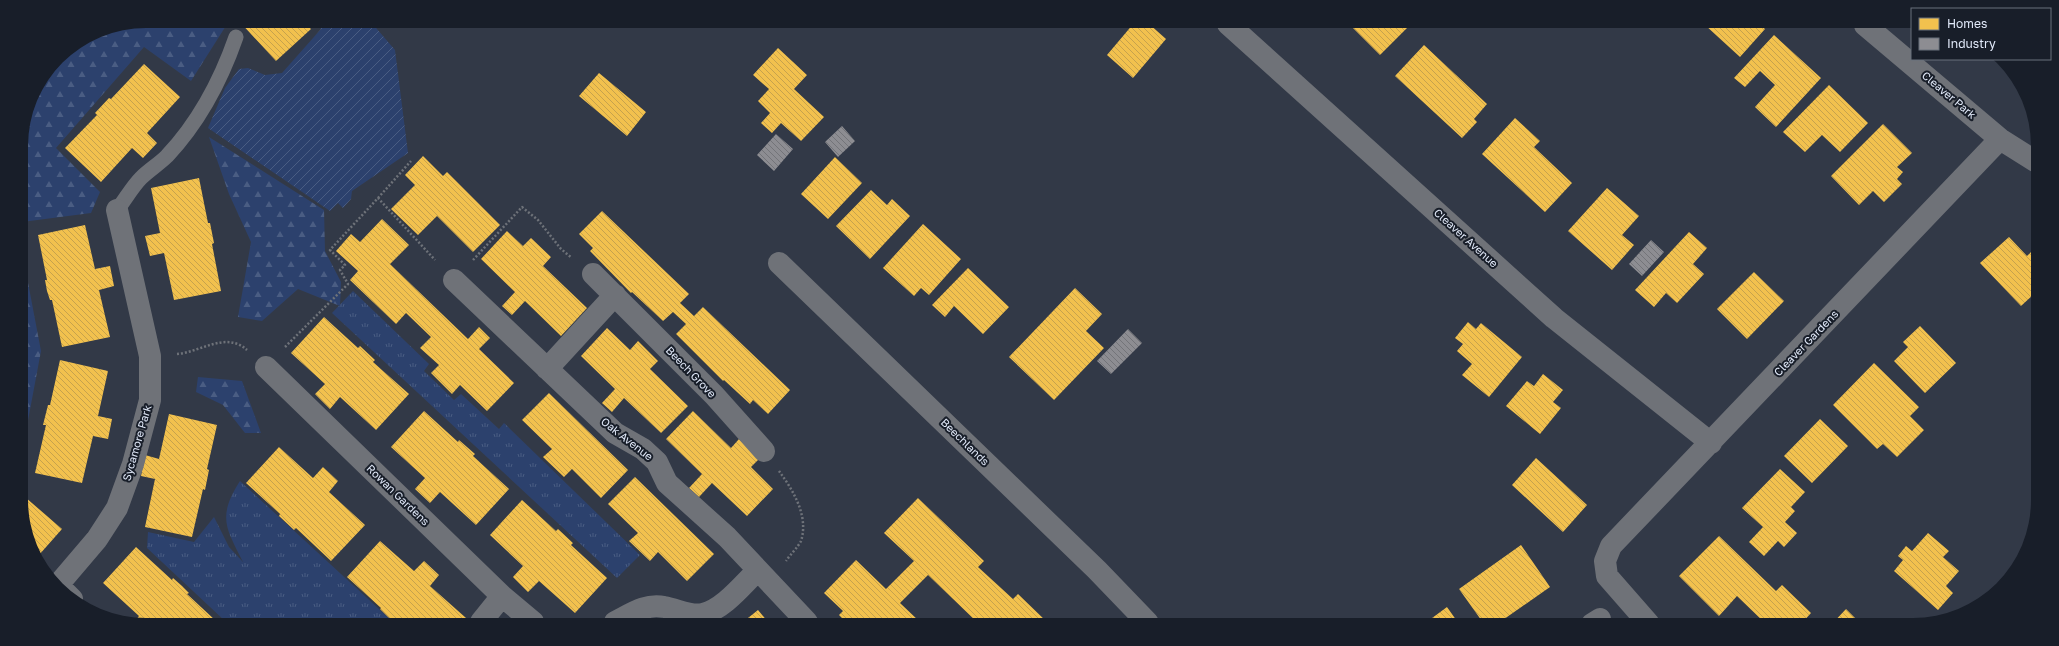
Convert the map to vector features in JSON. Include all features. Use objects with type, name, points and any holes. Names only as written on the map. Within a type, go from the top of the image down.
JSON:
[{"type":"street","name":"Cleaver Avenue","points":[[1232,28],[1554,318],[1711,443]]},
{"type":"street","name":"Cleaver Park","points":[[1869,28],[2000,139],[2031,158]]},
{"type":"street","name":"Cleaver Gardens","points":[[1644,618],[1607,576],[1605,561],[1611,546],[2000,139]]},
{"type":"street","name":"Sycamore Park","points":[[65,586],[97,540],[116,508],[133,464],[150,400],[150,356],[117,210]]},
{"type":"street","name":"Beechlands","points":[[780,263],[1091,564],[1143,618]]},
{"type":"street","name":"Beech Grove","points":[[593,274],[714,395],[764,451]]},
{"type":"street","name":"Oak Avenue","points":[[454,280],[615,433],[643,449],[657,462],[667,483],[727,537],[803,618]]},
{"type":"street","points":[[547,369],[615,295]]},
{"type":"street","name":"Rowan Gardens","points":[[266,367],[502,596],[528,618]]},
{"type":"street","points":[[622,618],[640,608],[650,606],[663,606],[690,614],[702,614],[711,611],[764,576]]},
{"type":"street","points":[[484,618],[502,596]]},
{"type":"lane","points":[[117,210],[140,179],[167,156],[192,125],[212,94],[227,62],[236,37]]},
{"type":"path","points":[[266,367],[348,284],[340,270],[345,264],[330,250],[411,161]]},
{"type":"path","points":[[378,198],[454,280],[522,207],[538,220],[561,249],[593,274]]},
{"type":"path","points":[[188,353],[222,340]]},
{"type":"path","points":[[764,451],[792,489],[803,516],[801,541],[764,576]]},
{"type":"green space","points":[[138,28],[225,28],[191,81],[144,47],[56,148],[100,192],[91,213],[28,221],[29,131],[34,108],[40,94],[52,74],[80,48],[108,34],[123,30]]},
{"type":"green space","points":[[320,28],[376,28],[395,50],[408,153],[352,191],[351,199],[343,208],[338,203],[330,211],[208,128],[225,88],[239,69],[248,68],[265,75],[282,73],[321,29]]},
{"type":"green space","points":[[209,137],[324,210],[325,251],[341,282],[340,306],[298,289],[262,321],[238,317],[251,242],[229,194]]},
{"type":"green space","points":[[28,283],[41,351],[28,420]]},
{"type":"green space","points":[[353,291],[429,364],[424,371],[454,400],[461,394],[499,429],[504,423],[640,555],[617,578],[332,313]]},
{"type":"green space","points":[[198,377],[242,381],[261,433],[245,433],[223,405],[196,392]]},
{"type":"green space","points":[[240,481],[389,618],[222,618],[147,548],[148,532],[194,542],[214,517],[229,547],[243,562],[232,540],[226,522],[228,504]]},
{"type":"building: Homes","points":[[245,28],[310,28],[311,29],[276,61]]},
{"type":"building: Homes","points":[[1130,28],[1154,28],[1166,39],[1133,78],[1107,55]]},
{"type":"building: Homes","points":[[1353,28],[1407,28],[1380,55]]},
{"type":"building: Homes","points":[[1708,28],[1765,29],[1740,57]]},
{"type":"building: Homes","points":[[1774,35],[1821,78],[1776,127],[1755,107],[1775,85],[1760,71],[1745,87],[1734,78]]},
{"type":"building: Homes","points":[[1424,45],[1487,104],[1474,119],[1477,122],[1462,138],[1395,76]]},
{"type":"building: Homes","points":[[778,48],[807,75],[794,89],[824,117],[801,141],[781,123],[772,133],[761,123],[770,113],[758,101],[769,89],[753,75]]},
{"type":"building: Homes","points":[[144,64],[180,97],[147,133],[157,143],[143,158],[132,148],[101,182],[65,148],[97,115],[95,113],[109,98],[111,99]]},
{"type":"building: Homes","points":[[599,73],[646,112],[627,136],[579,96]]},
{"type":"building: Homes","points":[[1829,85],[1868,123],[1840,152],[1822,135],[1805,152],[1783,132]]},
{"type":"building: Homes","points":[[1515,118],[1540,141],[1534,147],[1572,183],[1545,212],[1482,154]]},
{"type":"building: Homes","points":[[1883,124],[1912,153],[1897,167],[1903,172],[1897,179],[1902,184],[1884,202],[1873,191],[1859,205],[1831,176]]},
{"type":"building: Homes","points":[[423,156],[443,176],[447,172],[500,225],[473,252],[437,216],[418,235],[391,209],[415,185],[405,175]]},
{"type":"building: Homes","points":[[835,157],[862,183],[828,219],[801,194]]},
{"type":"building: Homes","points":[[199,178],[208,223],[210,223],[214,243],[212,244],[221,291],[174,300],[164,253],[150,256],[145,236],[160,233],[151,188]]},
{"type":"building: Homes","points":[[1607,188],[1639,216],[1622,235],[1634,245],[1612,270],[1568,231]]},
{"type":"building: Homes","points":[[871,190],[887,205],[892,199],[910,216],[870,259],[836,226]]},
{"type":"building: Homes","points":[[602,211],[689,294],[680,303],[694,316],[703,307],[790,390],[768,414],[753,400],[750,404],[724,380],[723,381],[676,334],[686,324],[673,312],[663,321],[632,292],[631,293],[590,251],[593,248],[579,234]]},
{"type":"building: Homes","points":[[382,219],[409,245],[390,264],[468,339],[479,327],[490,338],[479,349],[514,383],[487,411],[460,385],[452,394],[431,373],[439,365],[420,348],[431,337],[406,313],[396,324],[350,280],[358,271],[336,251],[351,234],[360,242]]},
{"type":"building: Homes","points":[[923,224],[961,259],[929,295],[921,288],[914,296],[883,268]]},
{"type":"building: Homes","points":[[85,225],[95,269],[110,266],[114,286],[99,290],[110,337],[62,347],[52,300],[50,300],[47,291],[45,280],[47,280],[38,235]]},
{"type":"building: Homes","points":[[507,231],[523,246],[531,238],[551,257],[543,266],[587,308],[561,336],[525,301],[512,315],[502,306],[515,292],[481,259]]},
{"type":"building: Homes","points":[[1689,232],[1707,248],[1693,264],[1704,274],[1677,303],[1666,293],[1654,307],[1635,290]]},
{"type":"building: Homes","points":[[2009,237],[2027,256],[2031,252],[2031,297],[2021,306],[1980,263]]},
{"type":"building: Homes","points":[[968,268],[1009,307],[983,334],[954,306],[945,317],[932,305]]},
{"type":"building: Homes","points":[[1754,272],[1784,301],[1747,339],[1717,309]]},
{"type":"building: Homes","points":[[1075,288],[1102,314],[1086,331],[1104,348],[1054,400],[1009,357]]},
{"type":"building: Homes","points":[[324,317],[358,348],[360,346],[375,360],[373,362],[409,394],[376,430],[340,397],[330,409],[315,394],[325,384],[291,353]]},
{"type":"building: Homes","points":[[1468,322],[1476,329],[1481,323],[1522,357],[1489,397],[1462,375],[1472,364],[1457,351],[1463,344],[1455,338]]},
{"type":"building: Homes","points":[[1920,326],[1956,363],[1925,393],[1894,361],[1908,347],[1903,342]]},
{"type":"building: Homes","points":[[607,328],[630,350],[638,341],[658,361],[650,369],[688,406],[661,433],[624,398],[612,412],[602,403],[615,389],[581,356]]},
{"type":"building: Homes","points":[[60,360],[108,371],[98,416],[112,419],[108,439],[93,436],[82,483],[35,473],[46,425],[43,425],[48,405],[50,405]]},
{"type":"building: Homes","points":[[1874,363],[1919,407],[1910,416],[1924,430],[1897,457],[1883,444],[1877,449],[1833,405]]},
{"type":"building: Homes","points":[[1543,374],[1563,390],[1553,402],[1561,408],[1540,434],[1506,406],[1527,381],[1534,386]]},
{"type":"building: Homes","points":[[549,393],[628,470],[601,498],[572,469],[564,477],[543,457],[552,449],[522,420]]},
{"type":"building: Homes","points":[[424,411],[458,442],[459,440],[475,454],[473,456],[509,489],[476,525],[440,492],[430,503],[415,489],[425,478],[391,447]]},
{"type":"building: Homes","points":[[693,411],[731,448],[739,439],[759,459],[751,467],[773,489],[747,516],[712,483],[699,497],[689,488],[702,474],[666,439]]},
{"type":"building: Homes","points":[[169,414],[217,425],[207,469],[209,470],[205,490],[203,489],[192,537],[145,527],[155,479],[141,476],[145,455],[159,459]]},
{"type":"building: Homes","points":[[1820,419],[1848,446],[1812,483],[1784,456]]},
{"type":"building: Homes","points":[[279,447],[313,478],[323,467],[338,481],[329,492],[365,525],[331,561],[296,528],[294,530],[279,516],[280,514],[246,483]]},
{"type":"building: Homes","points":[[1536,458],[1587,505],[1563,532],[1512,485]]},
{"type":"building: Homes","points":[[1780,469],[1805,492],[1791,507],[1795,511],[1785,522],[1797,533],[1784,547],[1778,541],[1764,556],[1749,542],[1763,527],[1742,508]]},
{"type":"building: Homes","points":[[635,477],[714,554],[687,581],[658,552],[650,561],[629,541],[638,533],[608,504]]},
{"type":"building: Homes","points":[[918,498],[984,561],[978,567],[1013,599],[1018,594],[1043,618],[973,618],[928,575],[900,603],[916,618],[842,618],[839,615],[843,611],[824,593],[856,560],[886,589],[914,561],[884,533]]},
{"type":"building: Homes","points":[[28,500],[62,529],[41,553],[34,538],[30,523]]},
{"type":"building: Homes","points":[[522,500],[556,531],[558,529],[573,543],[571,545],[607,578],[575,613],[539,581],[528,592],[513,577],[523,566],[490,535]]},
{"type":"building: Homes","points":[[1928,533],[1949,551],[1943,557],[1959,571],[1946,586],[1953,593],[1938,610],[1894,571],[1903,560],[1898,556],[1906,546],[1912,551]]},
{"type":"building: Homes","points":[[1719,536],[1776,591],[1782,585],[1811,613],[1806,618],[1760,618],[1737,596],[1719,616],[1679,576]]},
{"type":"building: Homes","points":[[380,541],[414,571],[424,561],[439,575],[430,586],[466,618],[389,618],[380,609],[381,608],[347,577]]},
{"type":"building: Homes","points":[[1521,545],[1550,587],[1506,618],[1480,618],[1459,589]]},
{"type":"building: Homes","points":[[136,547],[172,580],[173,578],[182,586],[189,593],[187,594],[213,618],[138,617],[139,616],[103,583]]},
{"type":"building: Homes","points":[[1447,607],[1455,618],[1432,618]]},
{"type":"building: Homes","points":[[1846,609],[1855,618],[1838,618]]},
{"type":"building: Homes","points":[[758,610],[765,618],[748,618]]},
{"type":"building: Industry","points":[[842,126],[855,141],[838,157],[825,142]]},
{"type":"building: Industry","points":[[776,134],[793,149],[774,171],[757,155]]},
{"type":"building: Industry","points":[[1651,240],[1664,252],[1642,276],[1629,264]]},
{"type":"building: Industry","points":[[1128,329],[1142,343],[1111,374],[1097,361]]}]
